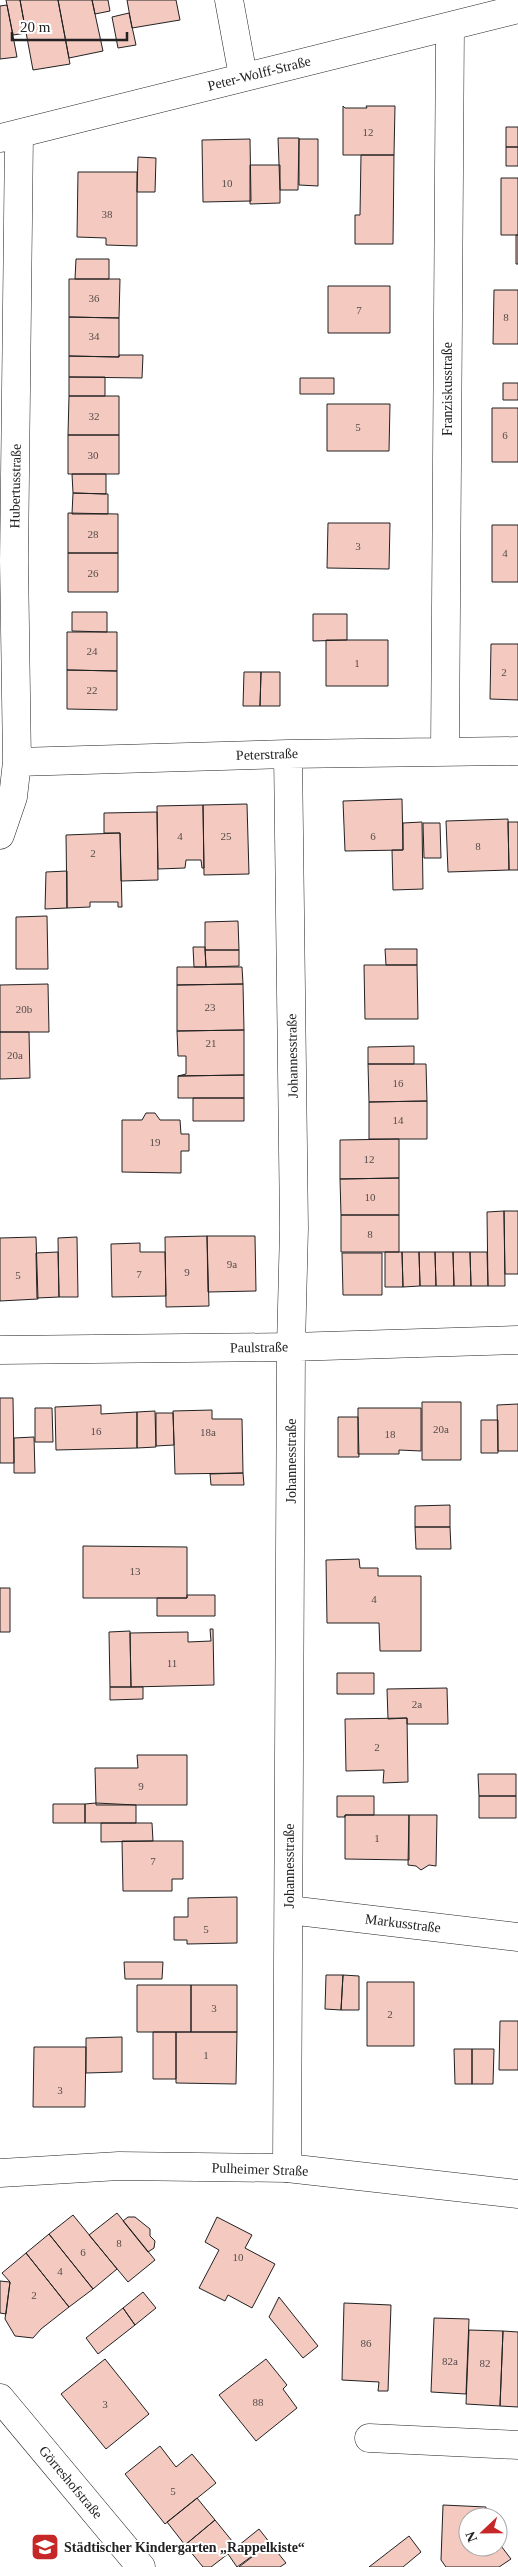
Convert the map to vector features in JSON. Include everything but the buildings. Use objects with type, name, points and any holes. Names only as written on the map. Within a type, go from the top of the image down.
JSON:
[{"type":"street","points":[[229,0],[243,76]]},
{"type":"street","name":"Peter-Wolff-Straße","points":[[9,137],[243,76],[518,9]]},
{"type":"street","name":"Franziskusstraße","points":[[445,751],[450,27]]},
{"type":"street","name":"Hubertusstraße","points":[[0,835],[13,797],[17,762],[7,562],[9,137]]},
{"type":"street","name":"Peterstraße","points":[[17,762],[288,754],[518,751]]},
{"type":"street","name":"Johannesstraße","points":[[287,2168],[291,1347],[294,1228],[288,754]]},
{"type":"street","name":"Paulstraße","points":[[0,1350],[291,1347],[518,1340]]},
{"type":"street","name":"Markusstraße","points":[[289,1910],[518,1937]]},
{"type":"street","name":"Pulheimer Straße","points":[[0,2173],[119,2166],[287,2168],[518,2194]]},
{"type":"street","name":"Görreshofstraße","points":[[0,2398],[141,2567]]},
{"type":"street","points":[[369,2438],[518,2445]]},
{"type":"place","name":"Städtischer Kindergarten „Rappelkiste“","points":[[45,2547]]}]
